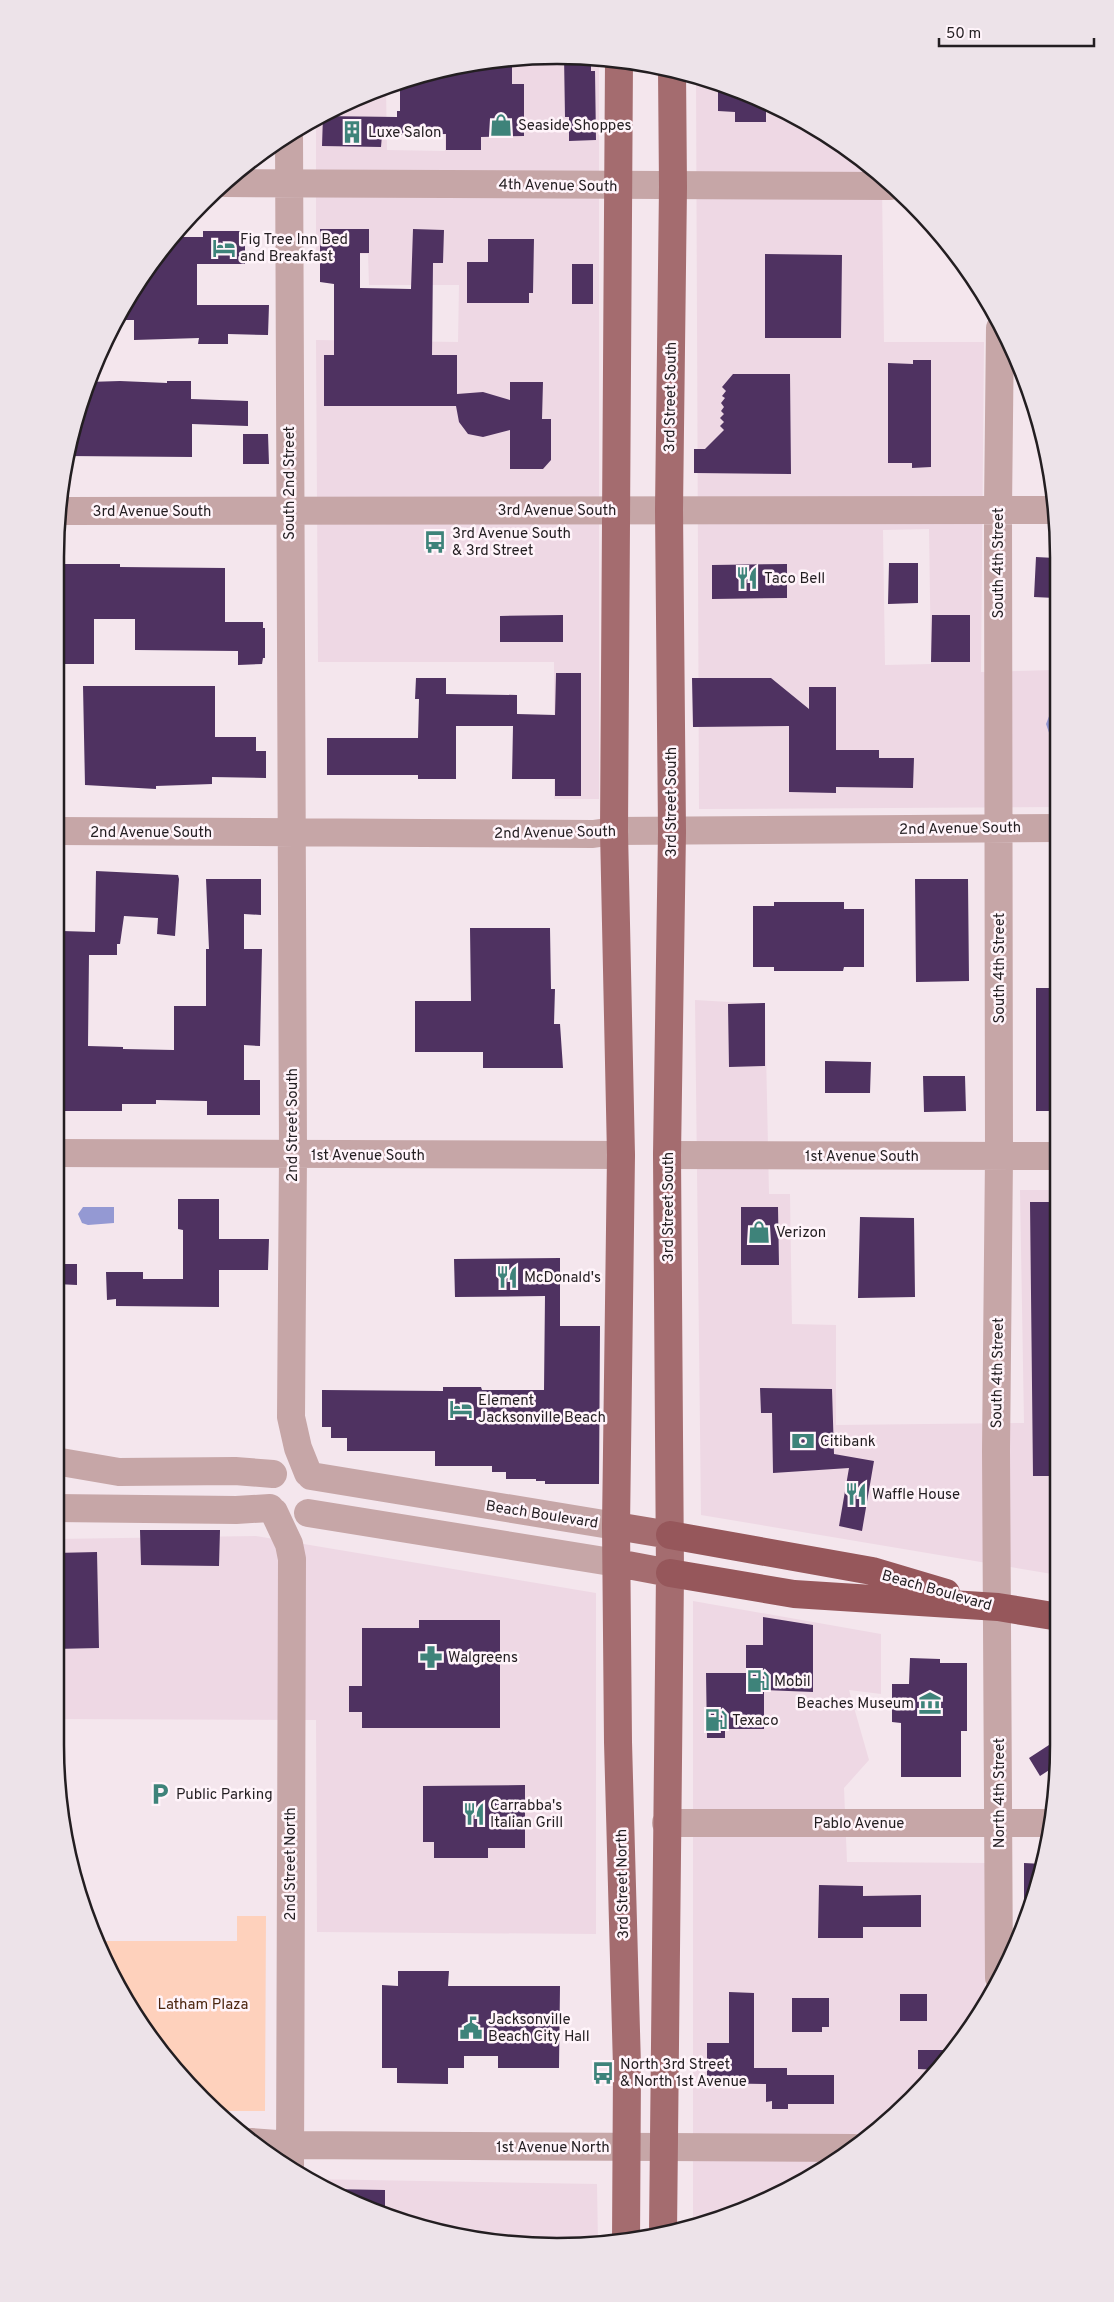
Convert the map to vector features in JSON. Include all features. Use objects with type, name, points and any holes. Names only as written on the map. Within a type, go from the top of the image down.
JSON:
[{"type":"highway","name":"Beach Boulevard","points":[[670,1535],[872,1572],[998,1607]]},
{"type":"highway","name":"Beach Boulevard","points":[[670,1573],[794,1594],[998,1607]]},
{"type":"highway","points":[[998,1607],[1050,1615]]},
{"type":"main road","points":[[616,1526],[621,1155],[614,831],[619,68]]},
{"type":"main road","name":"3rd Street South","points":[[670,1535],[667,1155],[672,832],[669,510],[674,187],[672,78]]},
{"type":"main road","name":"Beach Boulevard","points":[[616,1526],[670,1535]]},
{"type":"main road","name":"3rd Street North","points":[[616,1526],[618,1756],[628,2067],[626,2233]]},
{"type":"main road","points":[[663,2227],[662,2149],[670,1535]]},
{"type":"main road","name":"Beach Boulevard","points":[[616,1564],[670,1573]]},
{"type":"street","name":"South 2nd Street","points":[[289,143],[291,833]]},
{"type":"street","name":"4th Avenue South","points":[[236,183],[674,187],[882,186]]},
{"type":"street","name":"South 4th Street","points":[[998,1607],[996,1451],[999,1157],[1000,828],[998,509],[1000,341]]},
{"type":"street","name":"3rd Avenue South","points":[[66,511],[1048,510]]},
{"type":"street","name":"2nd Avenue South","points":[[64,831],[593,834],[614,831],[1050,828]]},
{"type":"street","name":"2nd Street South","points":[[291,833],[293,1154],[291,1417]]},
{"type":"street","name":"1st Avenue South","points":[[64,1152],[621,1155]]},
{"type":"street","name":"1st Avenue South","points":[[667,1155],[1050,1156]]},
{"type":"street","points":[[291,1417],[275,1473],[265,1491],[289,1544],[292,1559]]},
{"type":"street","points":[[291,1417],[298,1448],[317,1488],[317,1495],[306,1514],[292,1559]]},
{"type":"street","points":[[64,1463],[119,1472],[235,1471],[275,1473],[290,1467],[310,1475]]},
{"type":"street","name":"Beach Boulevard","points":[[310,1475],[616,1526]]},
{"type":"street","points":[[64,1508],[272,1510],[287,1518],[306,1514]]},
{"type":"street","name":"Beach Boulevard","points":[[306,1514],[616,1564]]},
{"type":"street","name":"2nd Street North","points":[[290,2157],[292,1559]]},
{"type":"street","name":"North 4th Street","points":[[998,1607],[999,1963]]},
{"type":"street","name":"Pablo Avenue","points":[[666,1823],[1044,1823]]},
{"type":"street","name":"1st Avenue North","points":[[290,2157],[626,2148],[840,2148]]},
{"type":"shaded area","points":[[525,65],[599,66],[599,799],[554,799],[554,662],[318,662],[316,340],[458,342],[459,285],[369,285],[368,254],[316,254],[316,127],[368,101],[386,94],[387,150],[445,151],[445,86],[481,86],[481,70]]},
{"type":"shaded area","points":[[696,84],[746,101],[804,130],[831,147],[882,186],[884,342],[984,342],[981,672],[1050,670],[1050,807],[699,809]],"holes":[[[929,529],[931,664],[885,665],[883,530]]]},
{"type":"shaded area","points":[[695,1000],[765,1004],[769,1194],[790,1194],[792,1324],[836,1325],[836,1425],[1024,1423],[1020,1190],[1050,1190],[1050,1574],[701,1515]]},
{"type":"shaded area","points":[[256,1536],[596,1593],[596,1934],[317,1932],[316,1720],[64,1719],[64,1539]]},
{"type":"shaded area","points":[[693,1601],[881,1634],[881,1694],[849,1690],[869,1760],[844,1788],[847,1862],[986,1863],[985,1990],[967,2019],[928,2070],[882,2116],[831,2155],[804,2172],[746,2201],[693,2219]]},
{"type":"shaded area","points":[[324,2179],[597,2184],[598,2236],[557,2238],[493,2234],[429,2221],[368,2201]]},
{"type":"green space","name":"Latham Plaza","points":[[237,1916],[266,1916],[265,2111],[227,2111],[208,2094],[186,2070],[147,2019],[130,1992],[104,1941],[237,1941]]},
{"type":"water","points":[[1050,714],[1050,736],[1046,724]]},
{"type":"water","points":[[83,1207],[114,1207],[114,1223],[88,1225],[82,1223],[78,1214]]},
{"type":"building","points":[[564,64],[591,65],[591,71],[595,71],[596,140],[569,141],[569,117],[565,117]]},
{"type":"building","points":[[512,66],[512,84],[524,84],[524,136],[481,137],[481,150],[446,150],[446,134],[382,135],[381,147],[322,146],[323,123],[337,116],[397,117],[397,111],[400,111],[400,89],[461,73]]},
{"type":"building","points":[[718,91],[766,111],[766,122],[735,122],[735,112],[718,111]]},
{"type":"building","points":[[320,229],[369,229],[369,253],[360,253],[360,288],[411,289],[413,229],[444,230],[443,263],[433,263],[432,355],[457,355],[457,394],[483,392],[510,400],[510,382],[543,382],[542,419],[551,419],[551,460],[543,469],[510,469],[510,430],[483,437],[468,434],[459,422],[456,406],[324,406],[324,355],[334,355],[334,284],[320,282]]},
{"type":"building","points":[[203,231],[245,231],[245,264],[197,264],[197,305],[269,305],[268,335],[228,334],[228,344],[198,344],[199,338],[134,340],[134,320],[125,320],[147,283],[182,237],[203,237]]},
{"type":"building","points":[[488,239],[534,239],[533,293],[529,293],[529,303],[467,303],[467,262],[488,262]]},
{"type":"building","points":[[765,254],[842,255],[841,338],[765,338]]},
{"type":"building","points":[[572,264],[593,264],[593,304],[572,304]]},
{"type":"building","points":[[913,360],[931,360],[931,467],[912,468],[912,463],[888,463],[888,363],[913,364]]},
{"type":"building","points":[[733,374],[790,374],[791,474],[694,473],[694,449],[705,449],[724,430],[720,426],[724,422],[720,418],[724,414],[721,411],[724,407],[721,403],[725,398],[722,396],[726,391],[722,387]]},
{"type":"building","points":[[167,381],[191,381],[191,399],[248,401],[248,426],[192,424],[192,457],[74,456],[96,382],[167,383]]},
{"type":"building","points":[[243,434],[268,434],[269,464],[243,464]]},
{"type":"building","points":[[1036,557],[1050,558],[1050,598],[1034,597]]},
{"type":"building","points":[[889,563],[918,563],[918,603],[888,604]]},
{"type":"building","points":[[65,564],[120,564],[120,567],[225,568],[225,622],[263,622],[263,628],[265,628],[265,658],[263,658],[262,664],[238,665],[238,651],[135,650],[135,619],[94,619],[94,664],[64,664]]},
{"type":"building","points":[[787,564],[787,598],[712,599],[712,565]]},
{"type":"building","points":[[563,615],[563,642],[500,642],[500,616]]},
{"type":"building","points":[[932,615],[970,615],[970,662],[931,662]]},
{"type":"building","points":[[556,673],[581,673],[581,796],[555,796],[555,779],[512,779],[513,726],[456,726],[456,779],[418,779],[418,775],[327,775],[327,738],[418,738],[419,699],[415,699],[416,678],[446,678],[446,694],[517,695],[517,714],[555,715]]},
{"type":"building","points":[[692,678],[771,678],[809,709],[809,687],[836,687],[836,750],[879,750],[879,758],[914,758],[913,788],[836,787],[836,793],[789,792],[789,726],[693,727]]},
{"type":"building","points":[[83,686],[215,686],[215,737],[256,737],[256,751],[266,751],[266,778],[212,777],[212,784],[156,786],[156,789],[85,785]]},
{"type":"building","points":[[96,871],[178,875],[175,936],[157,934],[158,918],[124,916],[120,944],[117,944],[117,955],[89,955],[88,1046],[174,1050],[174,1006],[206,1006],[206,949],[209,949],[206,879],[261,879],[261,915],[244,914],[244,949],[262,949],[260,1046],[244,1045],[244,1080],[260,1080],[260,1115],[207,1115],[207,1101],[156,1100],[156,1104],[122,1104],[122,1111],[64,1111],[64,931],[95,932]]},
{"type":"building","points":[[915,879],[968,879],[969,981],[916,982]]},
{"type":"building","points":[[774,902],[844,902],[844,909],[864,909],[864,967],[844,967],[843,971],[774,971],[774,967],[753,967],[753,906],[774,906]]},
{"type":"building","points":[[470,928],[550,928],[551,989],[555,989],[554,1024],[560,1024],[563,1068],[483,1068],[483,1052],[415,1052],[415,1001],[471,1001]]},
{"type":"building","points":[[1036,988],[1050,988],[1050,1111],[1036,1111]]},
{"type":"building","points":[[765,1003],[765,1066],[729,1067],[728,1004]]},
{"type":"building","points":[[825,1061],[871,1062],[870,1093],[825,1093]]},
{"type":"building","points":[[923,1076],[965,1076],[966,1111],[924,1112]]},
{"type":"building","points":[[178,1199],[219,1199],[219,1239],[269,1239],[268,1270],[219,1270],[219,1307],[116,1306],[116,1299],[107,1300],[106,1272],[143,1272],[143,1279],[183,1279],[183,1230],[178,1229]]},
{"type":"building","points":[[1030,1202],[1050,1202],[1050,1476],[1033,1476]]},
{"type":"building","points":[[741,1207],[778,1207],[779,1265],[741,1265]]},
{"type":"building","points":[[860,1217],[914,1218],[915,1297],[858,1298]]},
{"type":"building","name":"Element Jacksonville Beach","points":[[560,1258],[560,1326],[600,1326],[599,1484],[545,1484],[545,1481],[536,1481],[536,1479],[506,1479],[506,1472],[492,1472],[492,1466],[435,1466],[435,1451],[347,1451],[347,1438],[331,1438],[331,1427],[322,1427],[322,1390],[443,1391],[443,1387],[481,1387],[482,1390],[544,1390],[545,1296],[455,1297],[454,1259]]},
{"type":"building","points":[[64,1264],[77,1264],[77,1285],[64,1284]]},
{"type":"building","points":[[760,1388],[832,1389],[834,1454],[874,1461],[862,1531],[839,1526],[849,1468],[773,1473],[772,1413],[761,1413]]},
{"type":"building","points":[[140,1530],[220,1530],[219,1566],[141,1565]]},
{"type":"building","points":[[97,1552],[99,1648],[64,1649],[64,1553]]},
{"type":"building","points":[[763,1617],[813,1625],[813,1692],[764,1690],[764,1729],[725,1729],[725,1738],[707,1738],[706,1673],[746,1673],[746,1645],[763,1645]]},
{"type":"building","name":"Walgreens","points":[[419,1620],[500,1620],[500,1728],[362,1728],[362,1712],[349,1712],[349,1686],[362,1686],[362,1628],[419,1628]]},
{"type":"building","name":"Beaches Museum","points":[[910,1658],[940,1659],[940,1663],[967,1663],[967,1731],[961,1731],[961,1777],[901,1777],[901,1723],[892,1722],[892,1684],[909,1684]]},
{"type":"building","points":[[1049,1745],[1050,1746],[1049,1770],[1040,1776],[1029,1758]]},
{"type":"building","name":"Carrabba's Italian Grill","points":[[525,1785],[525,1848],[488,1848],[488,1858],[434,1858],[434,1842],[423,1842],[423,1786]]},
{"type":"building","points":[[1024,1863],[1035,1864],[1033,1873],[1024,1904]]},
{"type":"building","points":[[819,1885],[863,1886],[863,1896],[921,1895],[921,1927],[863,1927],[863,1938],[818,1938]]},
{"type":"building","name":"Jacksonville Beach City Hall","points":[[398,1971],[449,1971],[448,1986],[560,1986],[559,2068],[498,2068],[498,2056],[464,2056],[464,2068],[448,2068],[448,2084],[397,2083],[397,2068],[382,2068],[382,1985],[398,1986]]},
{"type":"building","points":[[729,1992],[754,1993],[754,2068],[787,2068],[787,2075],[834,2075],[834,2104],[788,2104],[788,2109],[772,2109],[772,2101],[766,2102],[766,2084],[707,2083],[707,2043],[729,2043]]},
{"type":"building","points":[[900,1994],[927,1994],[927,2021],[900,2021]]},
{"type":"building","points":[[792,1998],[829,1998],[829,2027],[822,2027],[822,2032],[792,2032]]},
{"type":"building","points":[[918,2050],[944,2050],[928,2069],[918,2069]]},
{"type":"building","points":[[344,2189],[385,2190],[385,2207]]},
{"type":"place","name":"Seaside Shoppes","points":[[501,125]]},
{"type":"place","name":"Luxe Salon","points":[[352,132]]},
{"type":"place","name":"Fig Tree Inn Bed and Breakfast","points":[[224,248]]},
{"type":"place","name":"3rd Avenue South & 3rd Street","points":[[435,542]]},
{"type":"place","name":"Taco Bell","points":[[747,578]]},
{"type":"place","name":"Verizon","points":[[759,1232]]},
{"type":"place","name":"McDonald's","points":[[507,1277]]},
{"type":"place","name":"Element Jacksonville Beach","points":[[461,1409]]},
{"type":"place","name":"Citibank","points":[[803,1441]]},
{"type":"place","name":"Waffle House","points":[[856,1494]]},
{"type":"place","name":"Walgreens","points":[[431,1657]]},
{"type":"place","name":"Mobil","points":[[758,1681]]},
{"type":"place","name":"Beaches Museum","points":[[930,1703]]},
{"type":"place","name":"Texaco","points":[[716,1720]]},
{"type":"place","name":"Public Parking","points":[[160,1794]]},
{"type":"place","name":"Carrabba's Italian Grill","points":[[474,1814]]},
{"type":"place","name":"Jacksonville Beach City Hall","points":[[471,2028]]},
{"type":"place","name":"North 3rd Street & North 1st Avenue","points":[[603,2073]]}]
